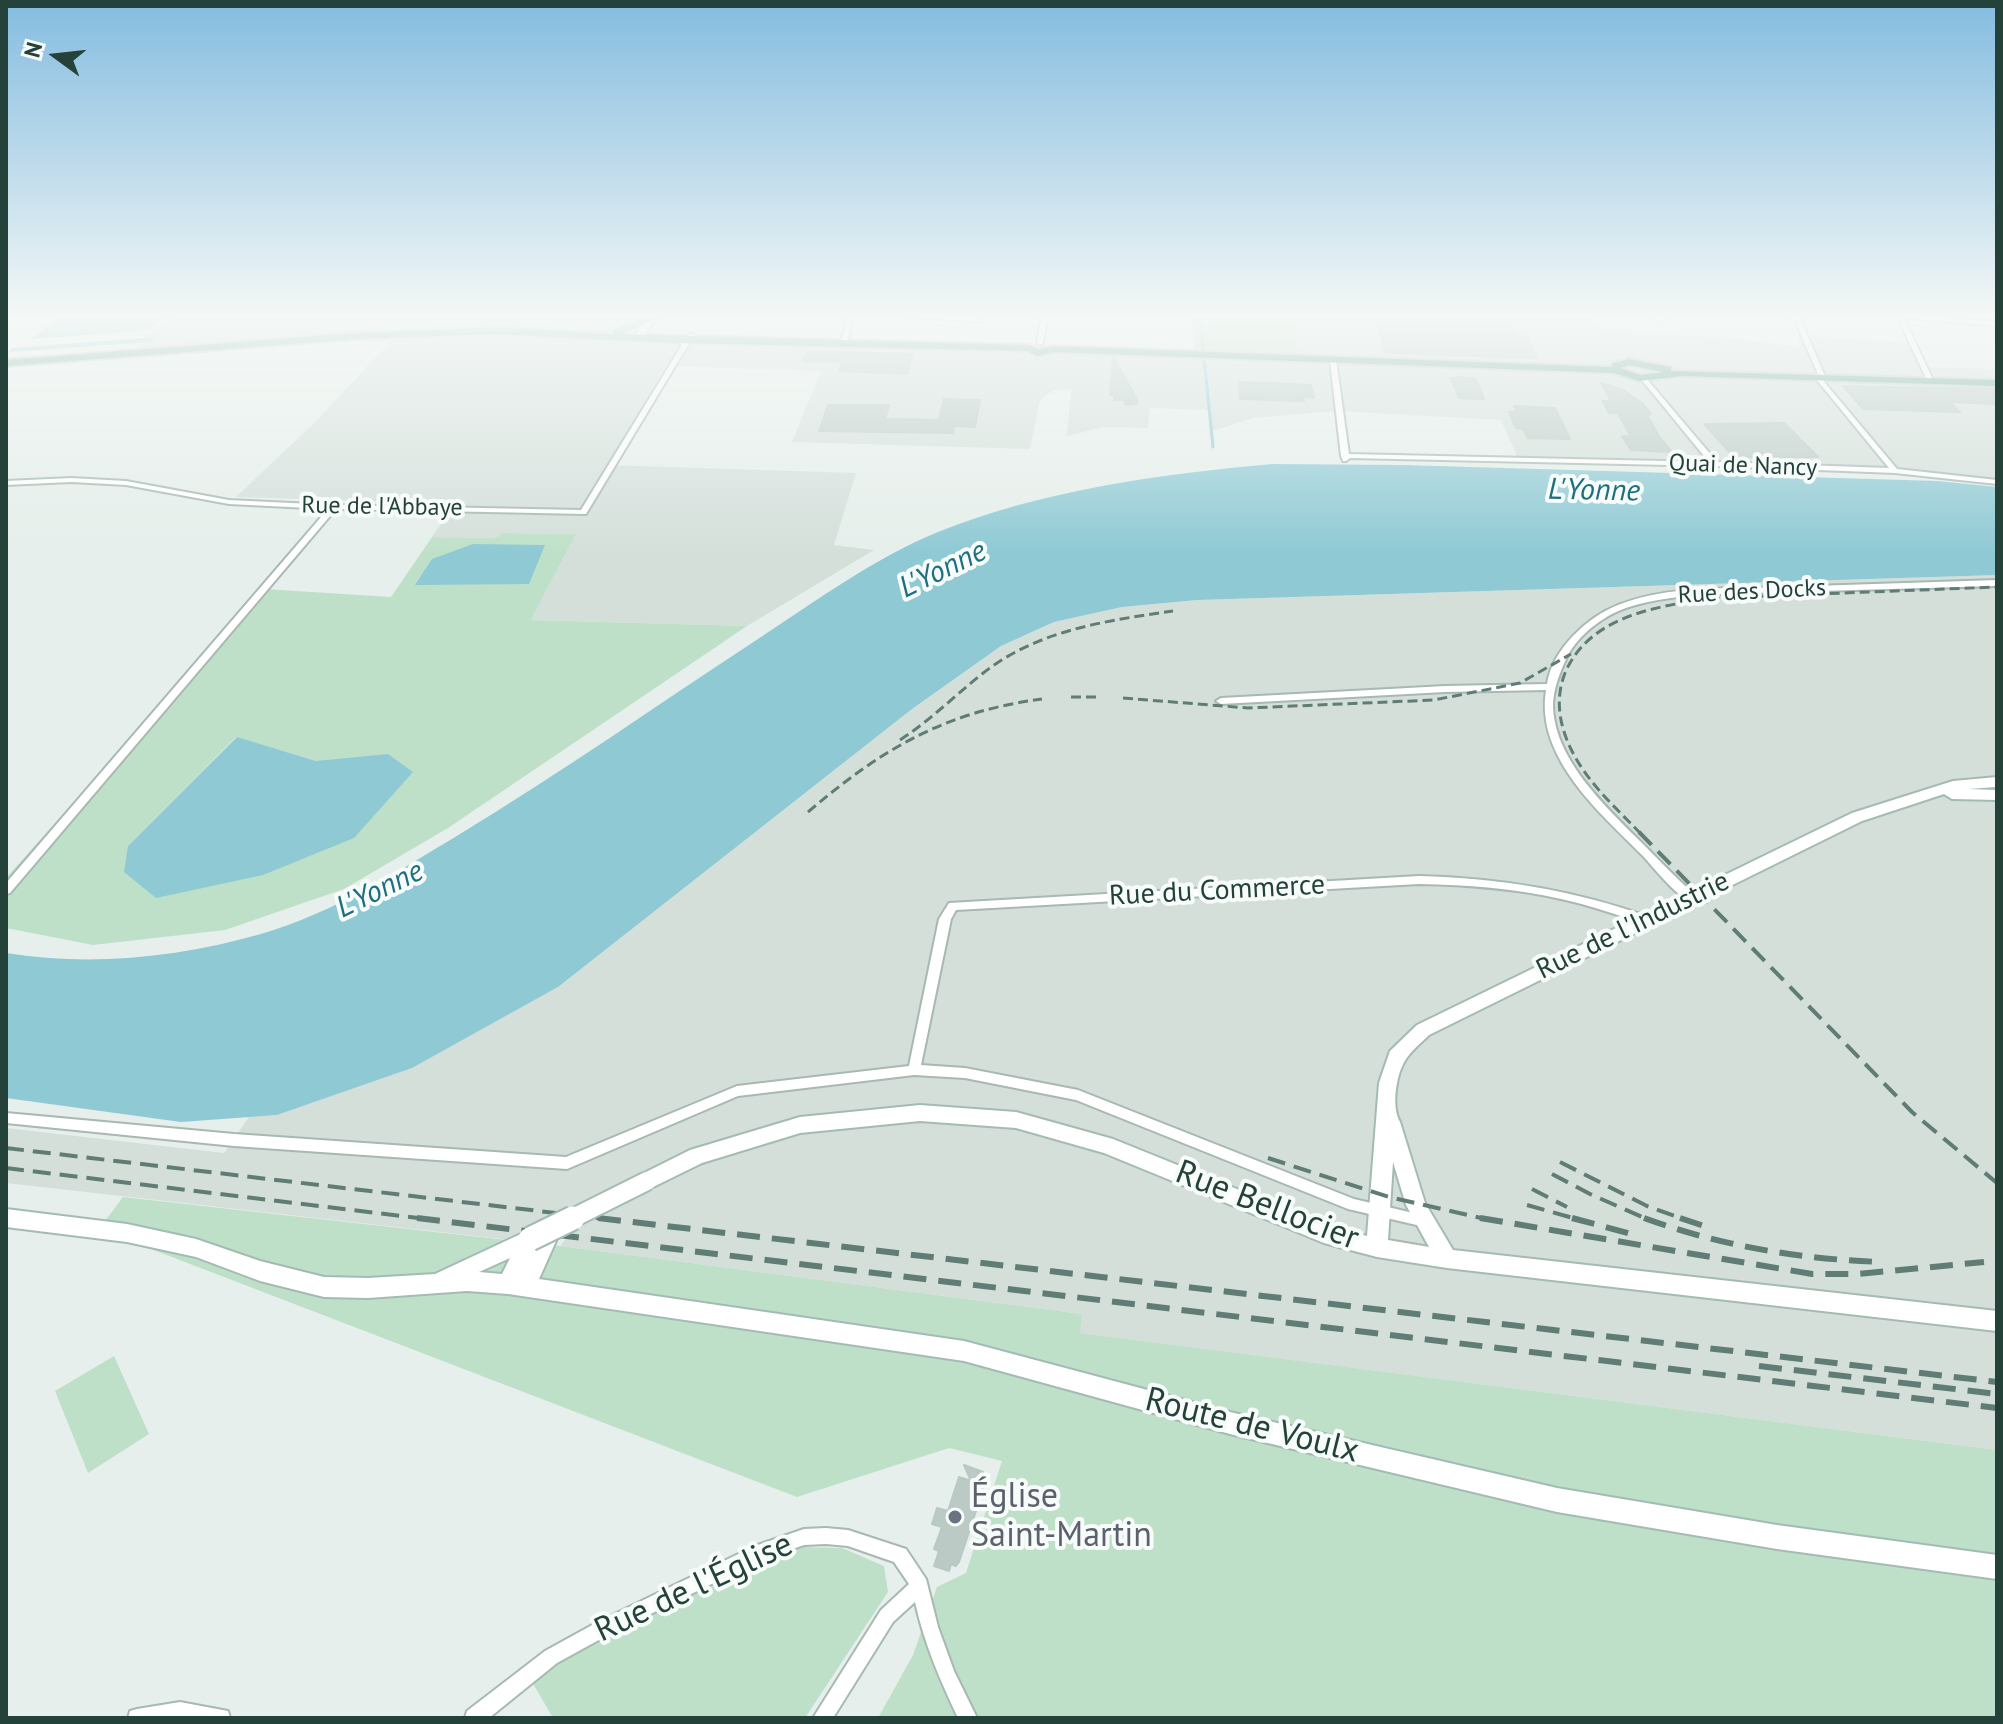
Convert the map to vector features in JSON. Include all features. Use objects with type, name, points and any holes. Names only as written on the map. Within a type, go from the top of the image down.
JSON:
[{"type":"main road","points":[[1934,794],[1953,786],[1996,786]]},
{"type":"main road","points":[[1934,794],[1972,794],[1996,786]]},
{"type":"main road","name":"Rue de l'Industrie","points":[[1377,1248],[1391,1069],[1405,1046],[1423,1030],[1857,817],[1934,794]]},
{"type":"main road","points":[[1972,794],[1997,804]]},
{"type":"main road","name":"Rue Bellocier","points":[[436,1282],[545,1235],[697,1156],[800,1125],[920,1113],[1016,1120],[1106,1145],[1306,1228],[1377,1248],[1447,1259],[1997,1321]]},
{"type":"main road","points":[[1387,1113],[1416,1205],[1447,1259]]},
{"type":"main road","points":[[6,1218],[127,1233],[196,1248],[260,1271],[324,1287],[368,1288],[436,1282]]},
{"type":"main road","points":[[517,1285],[545,1235]]},
{"type":"main road","name":"Route de Voulx","points":[[436,1282],[517,1285],[964,1351],[1230,1423],[1557,1500],[1762,1535],[1997,1567]]},
{"type":"street","name":"Rue de l'Abbaye","points":[[6,483],[126,483],[229,502],[583,512],[654,394]]},
{"type":"street","name":"Quai de Nancy","points":[[1338,394],[1346,458],[1715,464],[1895,471],[1997,482]]},
{"type":"street","points":[[1663,394],[1715,464]]},
{"type":"street","points":[[1835,394],[1895,471]]},
{"type":"street","points":[[6,890],[334,507]]},
{"type":"street","name":"Rue des Docks","points":[[1548,687],[1567,648],[1589,627],[1623,605],[1654,598],[1716,592],[1997,583]]},
{"type":"street","points":[[1221,701],[1485,687],[1548,687],[1550,721],[1572,772],[1598,804],[1691,898]]},
{"type":"street","name":"Rue du Commerce","points":[[914,1070],[945,919],[953,906],[1410,880],[1475,880],[1542,889],[1645,920]]},
{"type":"street","points":[[6,1118],[234,1140],[567,1163],[737,1091],[914,1070],[965,1073],[1078,1095],[1353,1205],[1425,1221]]},
{"type":"street","name":"Rue de l'Église","points":[[474,1718],[551,1657],[600,1630],[755,1554],[804,1537],[848,1538],[900,1555],[920,1585]]},
{"type":"street","points":[[822,1718],[887,1616],[920,1585]]},
{"type":"street","points":[[920,1585],[929,1627],[968,1718]]},
{"type":"street","points":[[137,1718],[180,1711],[221,1718]]},
{"type":"shaded area","points":[[341,394],[649,394],[607,465],[856,473],[834,545],[874,550],[747,626],[531,620],[576,534],[502,533],[495,538],[432,537],[455,504],[236,497]]},
{"type":"shaded area","points":[[811,394],[1047,394],[1040,400],[1030,449],[792,442]]},
{"type":"shaded area","points":[[1071,394],[1997,394],[1997,481],[1895,470],[1518,458],[1501,420],[1335,411],[1253,418],[1213,431],[1209,410],[1150,408],[1148,428],[1103,427],[1067,436]]},
{"type":"shaded area","points":[[1997,575],[1997,1450],[1079,1333],[1082,1314],[560,1246],[572,1231],[649,1190],[597,1194],[511,1240],[6,1183],[6,1128],[224,1153],[249,1117],[277,1115],[412,1068],[558,987],[912,709],[1001,646],[1054,622],[1122,607],[1197,600]]},
{"type":"green space","points":[[502,533],[576,534],[531,620],[747,626],[448,828],[344,889],[225,930],[93,945],[6,928],[6,878],[264,589],[391,597],[432,537],[495,538]],"holes":[[[236,737],[316,761],[128,846]]]},
{"type":"green space","points":[[123,1197],[560,1246],[1082,1314],[1080,1333],[1997,1450],[1997,1718],[878,1718],[913,1655],[937,1587],[966,1573],[1002,1461],[949,1448],[797,1497],[99,1229]]},
{"type":"green space","points":[[114,1356],[149,1434],[88,1473],[55,1391]]},
{"type":"green space","points":[[802,1547],[842,1548],[884,1566],[888,1592],[805,1718],[553,1718],[532,1682],[630,1624]]},
{"type":"water","name":"L'Yonne","points":[[1272,464],[1938,481],[1997,487],[1997,575],[1197,600],[1122,607],[1054,622],[1001,646],[912,709],[558,987],[412,1068],[277,1115],[181,1122],[6,1098],[6,953],[70,959],[167,954],[261,934],[314,915],[412,863],[499,810],[827,593],[915,542],[978,517],[1060,495],[1145,479]]},
{"type":"water","points":[[473,544],[545,545],[529,584],[415,585],[432,559]]},
{"type":"water","points":[[237,737],[316,761],[388,754],[413,772],[354,838],[263,875],[156,898],[124,872],[128,846]]},
{"type":"building","points":[[1134,394],[1137,404],[1126,405],[1124,400],[1114,400],[1114,395],[1110,395]]},
{"type":"building","points":[[1240,394],[1313,394],[1314,398],[1303,397],[1304,401],[1240,399]]},
{"type":"building","points":[[1458,394],[1482,394],[1484,399],[1459,398]]},
{"type":"building","points":[[1607,394],[1630,394],[1642,403],[1651,414],[1647,415],[1660,438],[1672,452],[1631,450],[1622,436],[1631,437],[1618,413],[1609,413],[1603,401],[1611,401]]},
{"type":"building","points":[[1850,394],[1997,394],[1997,404],[1950,402],[1960,412],[1863,409]]},
{"type":"building","points":[[944,399],[980,400],[975,427],[954,426],[953,433],[819,431],[828,405],[889,405],[885,419],[939,420]]},
{"type":"building","points":[[1514,406],[1555,408],[1570,439],[1528,438],[1523,429],[1516,428],[1509,412],[1516,412]]},
{"type":"building","points":[[1784,423],[1818,457],[1734,457],[1704,424]]},
{"type":"building","name":"Église Saint-Martin","points":[[964,1465],[983,1472],[985,1484],[959,1562],[956,1566],[951,1564],[949,1571],[934,1566],[939,1551],[934,1549],[942,1527],[932,1524],[937,1508],[948,1511],[959,1477],[971,1481]]},
{"type":"waterway","points":[[1208,394],[1213,447]]},
{"type":"railway","points":[[1641,834],[1588,777],[1574,755],[1562,725],[1559,704],[1565,673],[1576,653],[1608,626],[1649,610],[1715,598],[1997,587]]},
{"type":"railway","points":[[900,740],[982,674],[1025,647],[1097,624],[1173,611]]},
{"type":"railway","points":[[1123,698],[1248,708],[1434,700],[1520,683],[1571,654]]},
{"type":"railway","points":[[1071,697],[1096,697]]},
{"type":"railway","points":[[808,812],[862,770],[916,737],[974,713],[1042,699]]},
{"type":"railway","points":[[1639,832],[1912,1112],[1997,1183]]},
{"type":"railway","points":[[6,1148],[608,1219]]},
{"type":"railway","points":[[1268,1158],[1389,1197],[1485,1219]]},
{"type":"railway","points":[[1560,1162],[1647,1206],[1686,1220]]},
{"type":"railway","points":[[6,1168],[434,1220]]},
{"type":"railway","points":[[1552,1174],[1646,1219]]},
{"type":"railway","points":[[1532,1189],[1567,1207]]},
{"type":"railway","points":[[1527,1205],[1580,1220]]},
{"type":"railway","points":[[417,1218],[1997,1408]]},
{"type":"railway","points":[[598,1218],[608,1219]]},
{"type":"railway","points":[[1480,1218],[1485,1219]]},
{"type":"railway","points":[[1572,1218],[1639,1236]]},
{"type":"railway","points":[[1680,1218],[1686,1220]]},
{"type":"railway","points":[[608,1219],[1997,1382]]},
{"type":"railway","points":[[608,1219],[615,1220]]},
{"type":"railway","points":[[1485,1219],[1812,1274],[1858,1274],[1984,1262]]},
{"type":"railway","points":[[1485,1219],[1490,1220]]},
{"type":"railway","points":[[1646,1219],[1702,1236],[1761,1249],[1820,1258],[1881,1262]]},
{"type":"railway","points":[[1686,1220],[1704,1226]]},
{"type":"railway","points":[[1759,1366],[1997,1394]]},
{"type":"place","name":"Église Saint-Martin","points":[[955,1517]]}]
